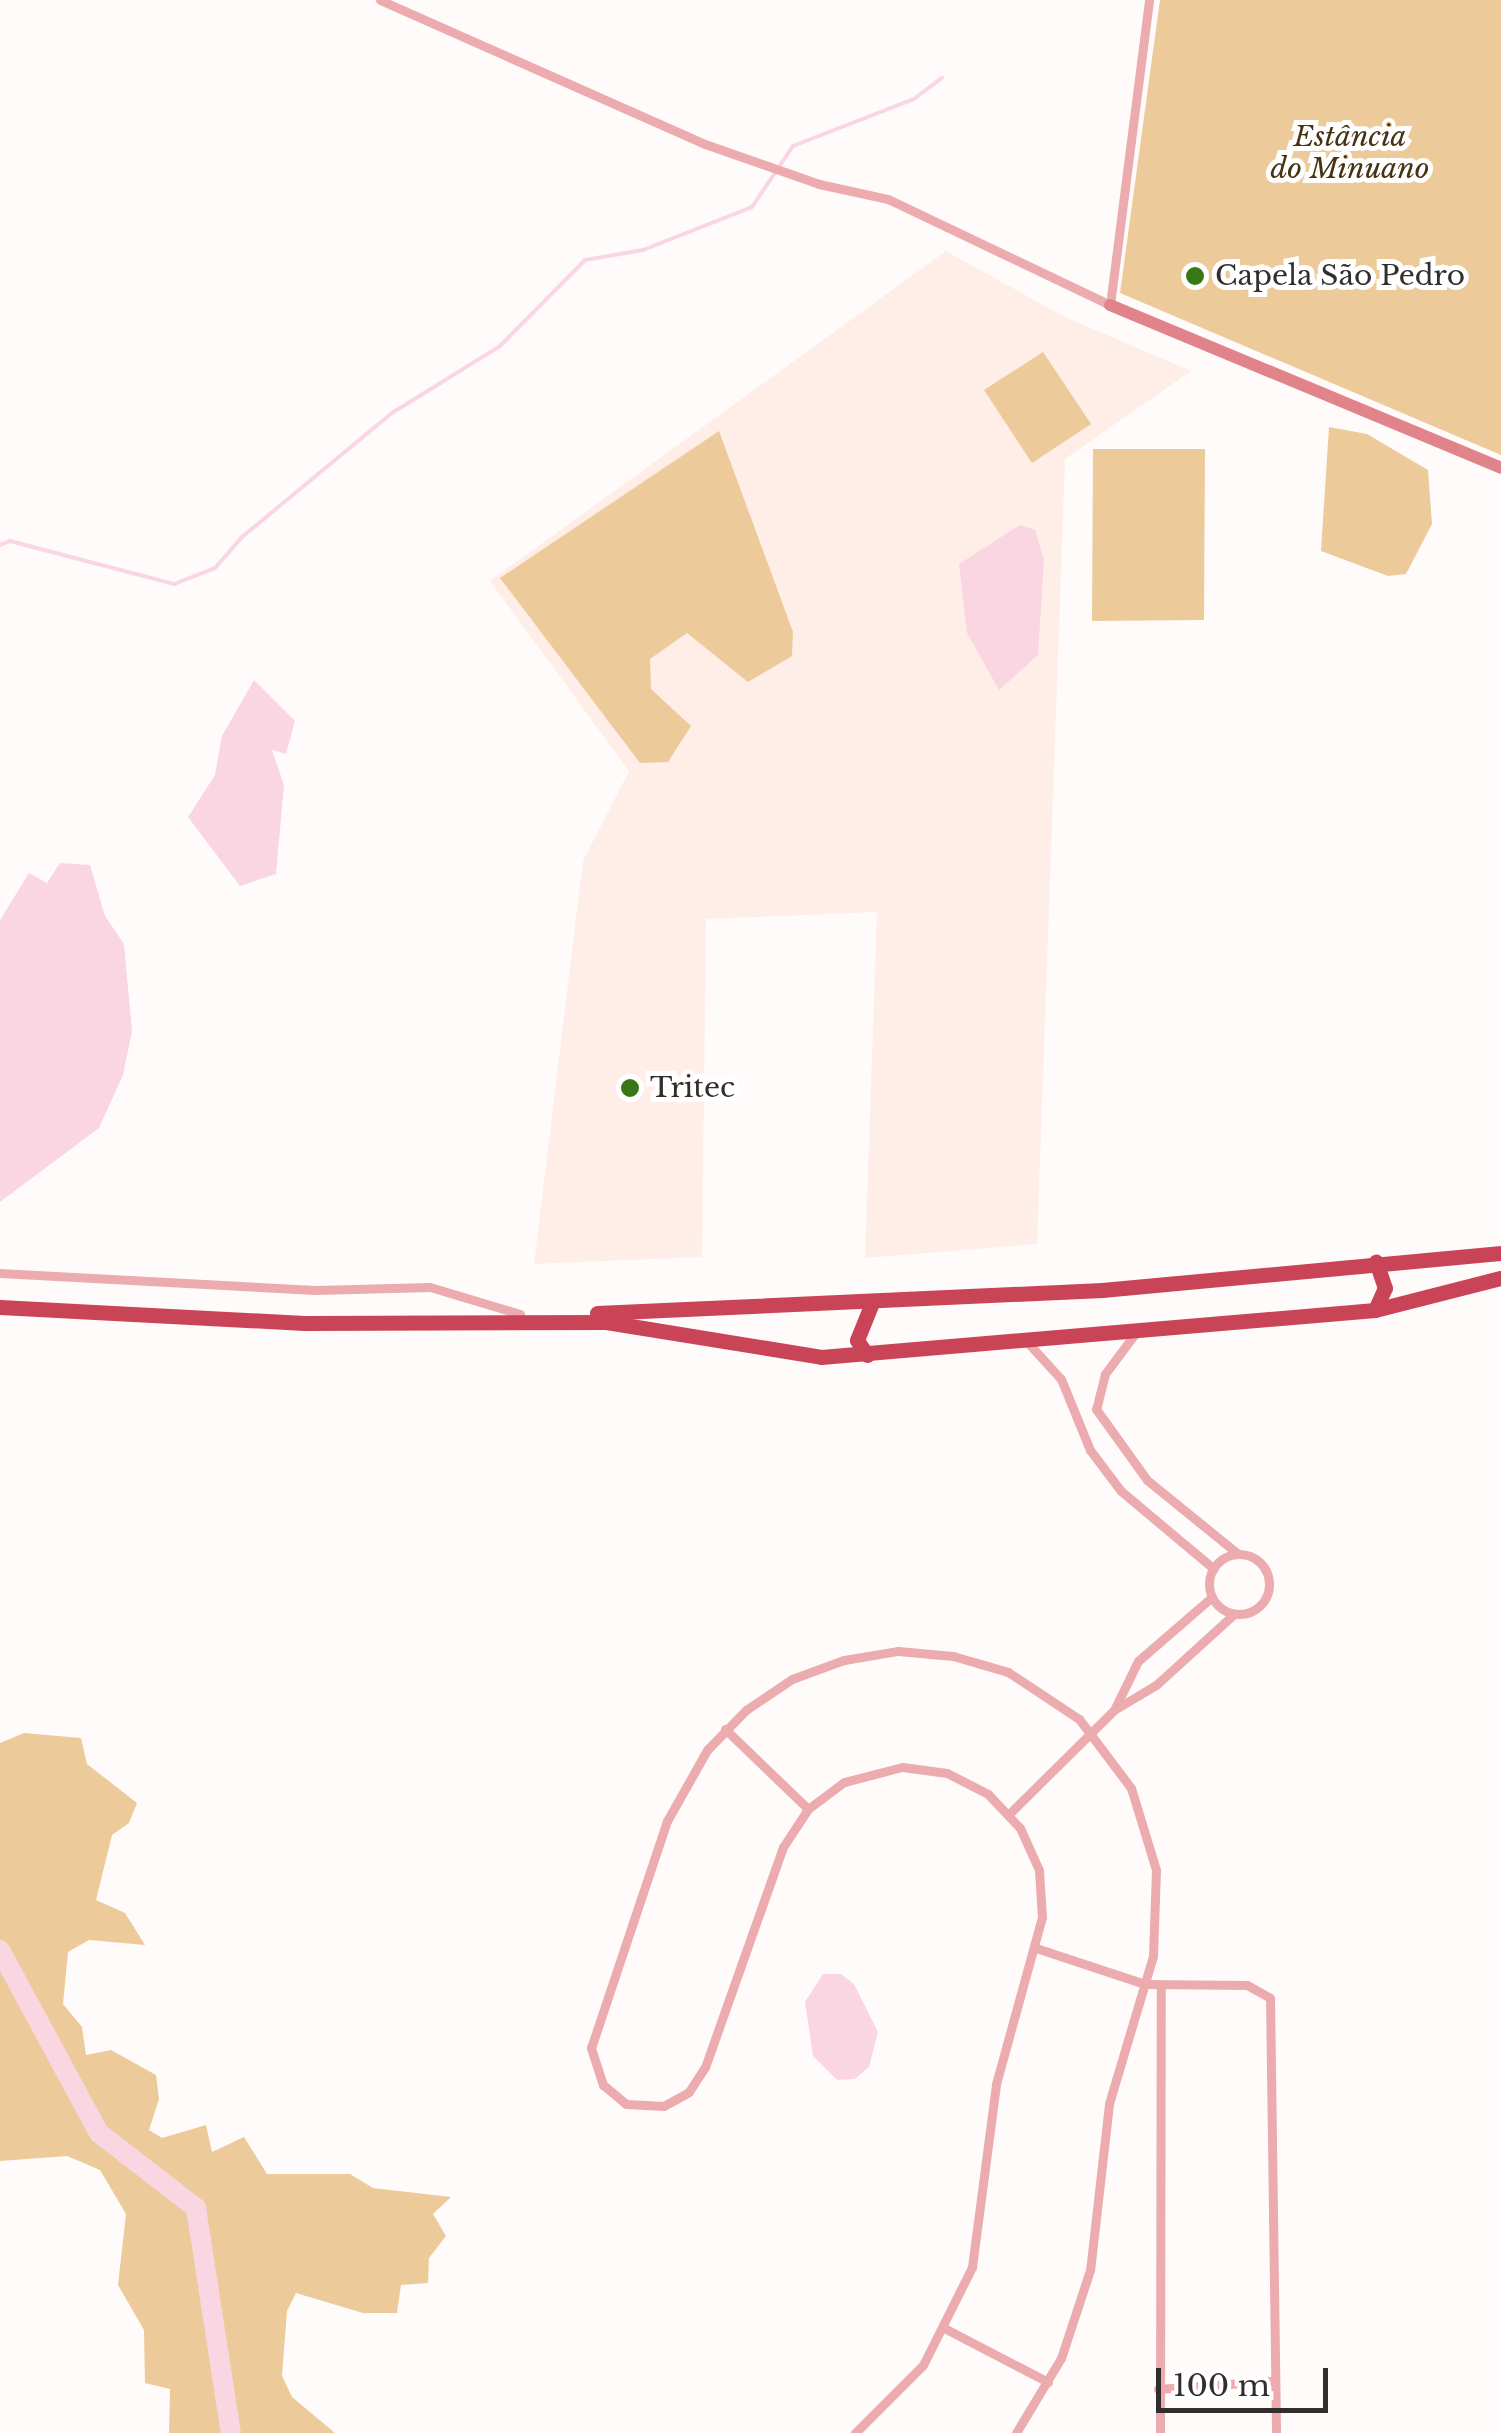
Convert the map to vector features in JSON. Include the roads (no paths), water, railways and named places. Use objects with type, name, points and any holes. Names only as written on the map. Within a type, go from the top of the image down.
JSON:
[{"type":"highway","points":[[0,1304],[304,1316],[871,1306],[1501,1253]]},
{"type":"highway","points":[[1375,1310],[1384,1288],[1376,1262]]},
{"type":"highway","points":[[0,1304],[288,1323],[606,1322],[783,1353],[868,1355],[1029,1344],[1375,1310],[1501,1278]]},
{"type":"highway","points":[[868,1355],[857,1340],[871,1306]]},
{"type":"street","points":[[380,0],[705,144],[819,184],[888,199],[1110,305],[1501,468]]},
{"type":"street","points":[[1110,305],[1149,0]]},
{"type":"street","points":[[0,1273],[316,1290],[430,1287],[520,1314]]},
{"type":"street","points":[[1010,1812],[1114,1710],[1156,1685],[1234,1614],[1261,1606],[1270,1586],[1263,1566],[1238,1554],[1148,1480],[1096,1410],[1105,1374],[1138,1331]]},
{"type":"street","points":[[1029,1344],[1061,1379],[1090,1450],[1122,1492],[1214,1569]]},
{"type":"street","points":[[1214,1569],[1238,1554]]},
{"type":"street","points":[[1114,1710],[1138,1660],[1212,1597],[1214,1569]]},
{"type":"street","points":[[1212,1597],[1234,1614]]},
{"type":"street","points":[[854,2433],[910,2382],[946,2330],[978,2245],[996,2084],[1042,1917],[1039,1870],[1010,1812],[961,1778],[902,1767],[844,1782],[808,1809],[770,1872],[696,2085],[654,2108],[618,2099],[598,2077],[592,2038],[667,1821],[725,1729],[804,1674],[898,1652],[954,1656],[1008,1672],[1057,1701],[1091,1732],[1131,1788],[1151,1842],[1158,1899],[1145,1984],[1109,2104],[1090,2270],[1048,2382],[1016,2433]]},
{"type":"street","points":[[725,1729],[808,1809]]},
{"type":"street","points":[[1036,1948],[1145,1984],[1252,1985],[1273,2004],[1272,2382],[1276,2433]]},
{"type":"street","points":[[1160,2433],[1161,1985]]},
{"type":"street","points":[[946,2330],[1048,2382]]},
{"type":"street","points":[[1158,2389],[1272,2382]]},
{"type":"waterway","points":[[0,545],[10,541],[174,584],[215,568],[242,537],[392,413],[500,346],[585,260],[643,250],[752,207],[793,146],[914,99],[942,78]]},
{"type":"waterway","points":[[0,1950],[99,2133],[196,2208],[231,2433]]},
{"type":"place","name":"Capela São Pedro","points":[[1195,276]]},
{"type":"place","name":"Tritec","points":[[630,1088]]},
{"type":"park label","name":"Estância do Minuano","points":[[1350,153]]}]
